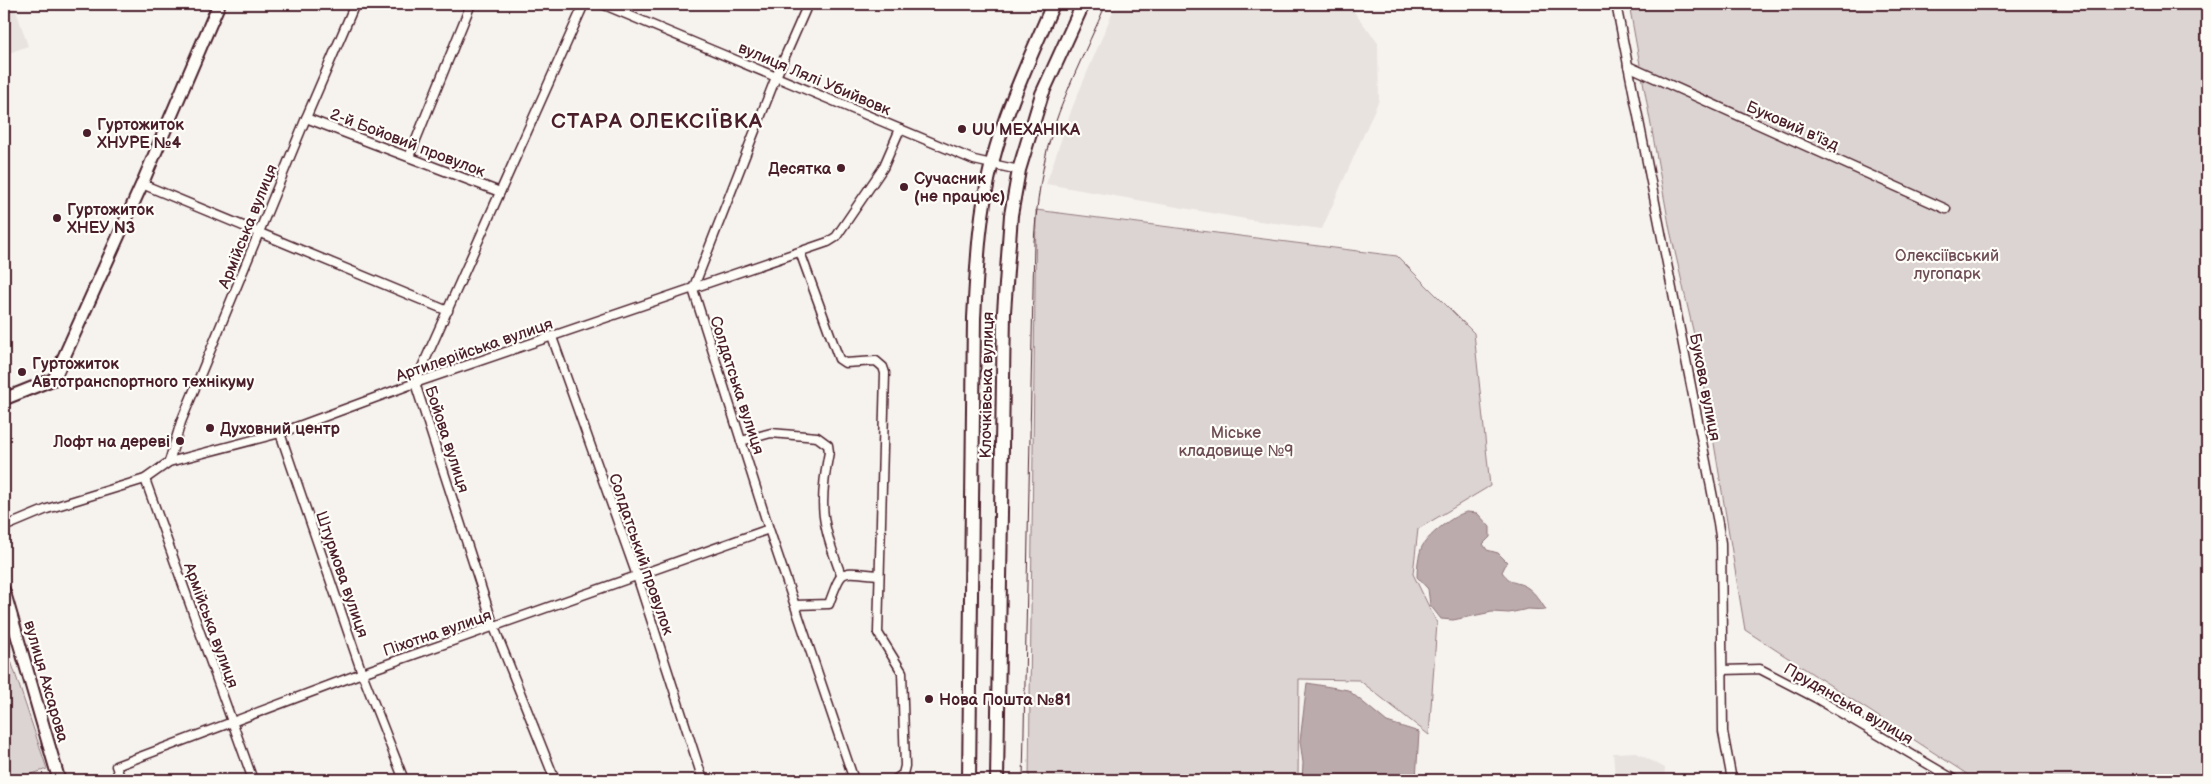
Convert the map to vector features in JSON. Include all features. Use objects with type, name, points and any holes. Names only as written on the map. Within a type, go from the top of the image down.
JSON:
[{"type":"main road","name":"Клочківська вулиця","points":[[969,780],[974,318],[978,241],[991,165],[1004,121],[1053,4]]},
{"type":"main road","name":"Клочківська вулиця","points":[[997,780],[1004,312],[1011,215],[1019,170],[1042,94],[1083,4]]},
{"type":"street","points":[[4,399],[54,379],[142,184],[219,4]]},
{"type":"street","name":"Армійська вулиця","points":[[169,462],[181,422],[355,4]]},
{"type":"street","points":[[409,157],[471,4]]},
{"type":"street","name":"Бойова вулиця","points":[[555,780],[494,627],[415,383],[584,4]]},
{"type":"street","name":"вулиця Лялі Убийвовк","points":[[602,4],[974,160],[1019,170]]},
{"type":"street","points":[[693,289],[776,77],[808,4]]},
{"type":"street","name":"Букова вулиця","points":[[1616,4],[1721,543],[1724,732],[1732,780]]},
{"type":"street","name":"Буковий в'їзд","points":[[1628,66],[1946,209]]},
{"type":"street","name":"2-й Бойовий провулок","points":[[306,118],[500,192]]},
{"type":"street","name":"Артилерійська вулиця","points":[[4,527],[47,509],[145,479],[169,462],[280,432],[415,383],[693,289],[836,238],[883,168],[900,129]]},
{"type":"street","points":[[142,184],[448,311]]},
{"type":"street","points":[[800,252],[839,359],[845,363],[876,361],[883,367],[885,373],[878,633],[902,672],[905,766],[903,774],[895,780]]},
{"type":"street","name":"Солдатська вулиця","points":[[693,289],[769,529],[854,780]]},
{"type":"street","name":"Солдатський провулок","points":[[552,337],[637,576],[703,780]]},
{"type":"street","name":"Штурмова вулиця","points":[[280,432],[362,673],[404,780]]},
{"type":"street","points":[[741,441],[771,433],[817,437],[828,445],[829,452],[822,498],[822,514],[825,532],[841,575]]},
{"type":"street","name":"Армійська вулиця","points":[[145,479],[254,780]]},
{"type":"street","name":"Піхотна вулиця","points":[[121,780],[116,766],[362,673],[769,529]]},
{"type":"street","points":[[795,605],[828,604],[837,580],[846,573],[879,576]]},
{"type":"street","name":"вулиця Ахсарова","points":[[4,591],[59,780]]},
{"type":"street","name":"Прудянська вулиця","points":[[1723,670],[1760,669],[1816,698],[1956,780]]},
{"type":"shaded area","points":[[4,4],[14,4],[28,46],[4,55]]},
{"type":"shaded area","points":[[1116,4],[1348,4],[1378,43],[1379,100],[1322,229],[1251,220],[1046,184],[1072,108]]},
{"type":"shaded area","points":[[1467,512],[1477,513],[1490,527],[1490,537],[1483,544],[1487,550],[1498,553],[1507,562],[1502,572],[1506,577],[1512,582],[1531,590],[1546,610],[1528,609],[1509,613],[1492,612],[1453,620],[1441,619],[1430,605],[1428,589],[1417,577],[1419,556],[1428,538],[1455,517]]},
{"type":"shaded area","points":[[1307,683],[1348,690],[1387,722],[1419,732],[1416,780],[1302,780],[1303,763],[1300,741]]},
{"type":"shaded area","points":[[1635,752],[1665,768],[1664,780],[1615,780],[1613,753]]},
{"type":"green space","name":"Олексіївський лугопарк","points":[[1629,4],[2207,4],[2207,780],[1976,780],[1745,630],[1701,365],[1670,230]]},
{"type":"green space","name":"Міське кладовище №9","points":[[1036,210],[1397,256],[1474,333],[1490,486],[1418,529],[1413,574],[1437,623],[1429,735],[1359,680],[1299,679],[1298,780],[1029,780]]},
{"type":"green space","points":[[4,640],[47,769],[14,780],[4,780]]},
{"type":"tram line","points":[[1023,780],[1036,219],[1042,173],[1052,131],[1066,94],[1106,4]]},
{"type":"place","name":"UU МЕХАНІКА","points":[[962,129]]},
{"type":"place","name":"Гуртожиток ХНУРЕ №4","points":[[87,133]]},
{"type":"place","name":"Десятка","points":[[841,168]]},
{"type":"place","name":"Сучасник (не працює)","points":[[904,187]]},
{"type":"place","name":"Гуртожиток ХНЕУ N3","points":[[57,218]]},
{"type":"place","name":"Гуртожиток Автотранспортного технікуму","points":[[22,372]]},
{"type":"place","name":"Духовний центр","points":[[210,428]]},
{"type":"place","name":"Лофт на дереві","points":[[180,441]]},
{"type":"place","name":"Нова Пошта №81","points":[[929,699]]},
{"type":"district","name":"СТАРА ОЛЕКСІЇВКА","points":[[657,121]]}]
